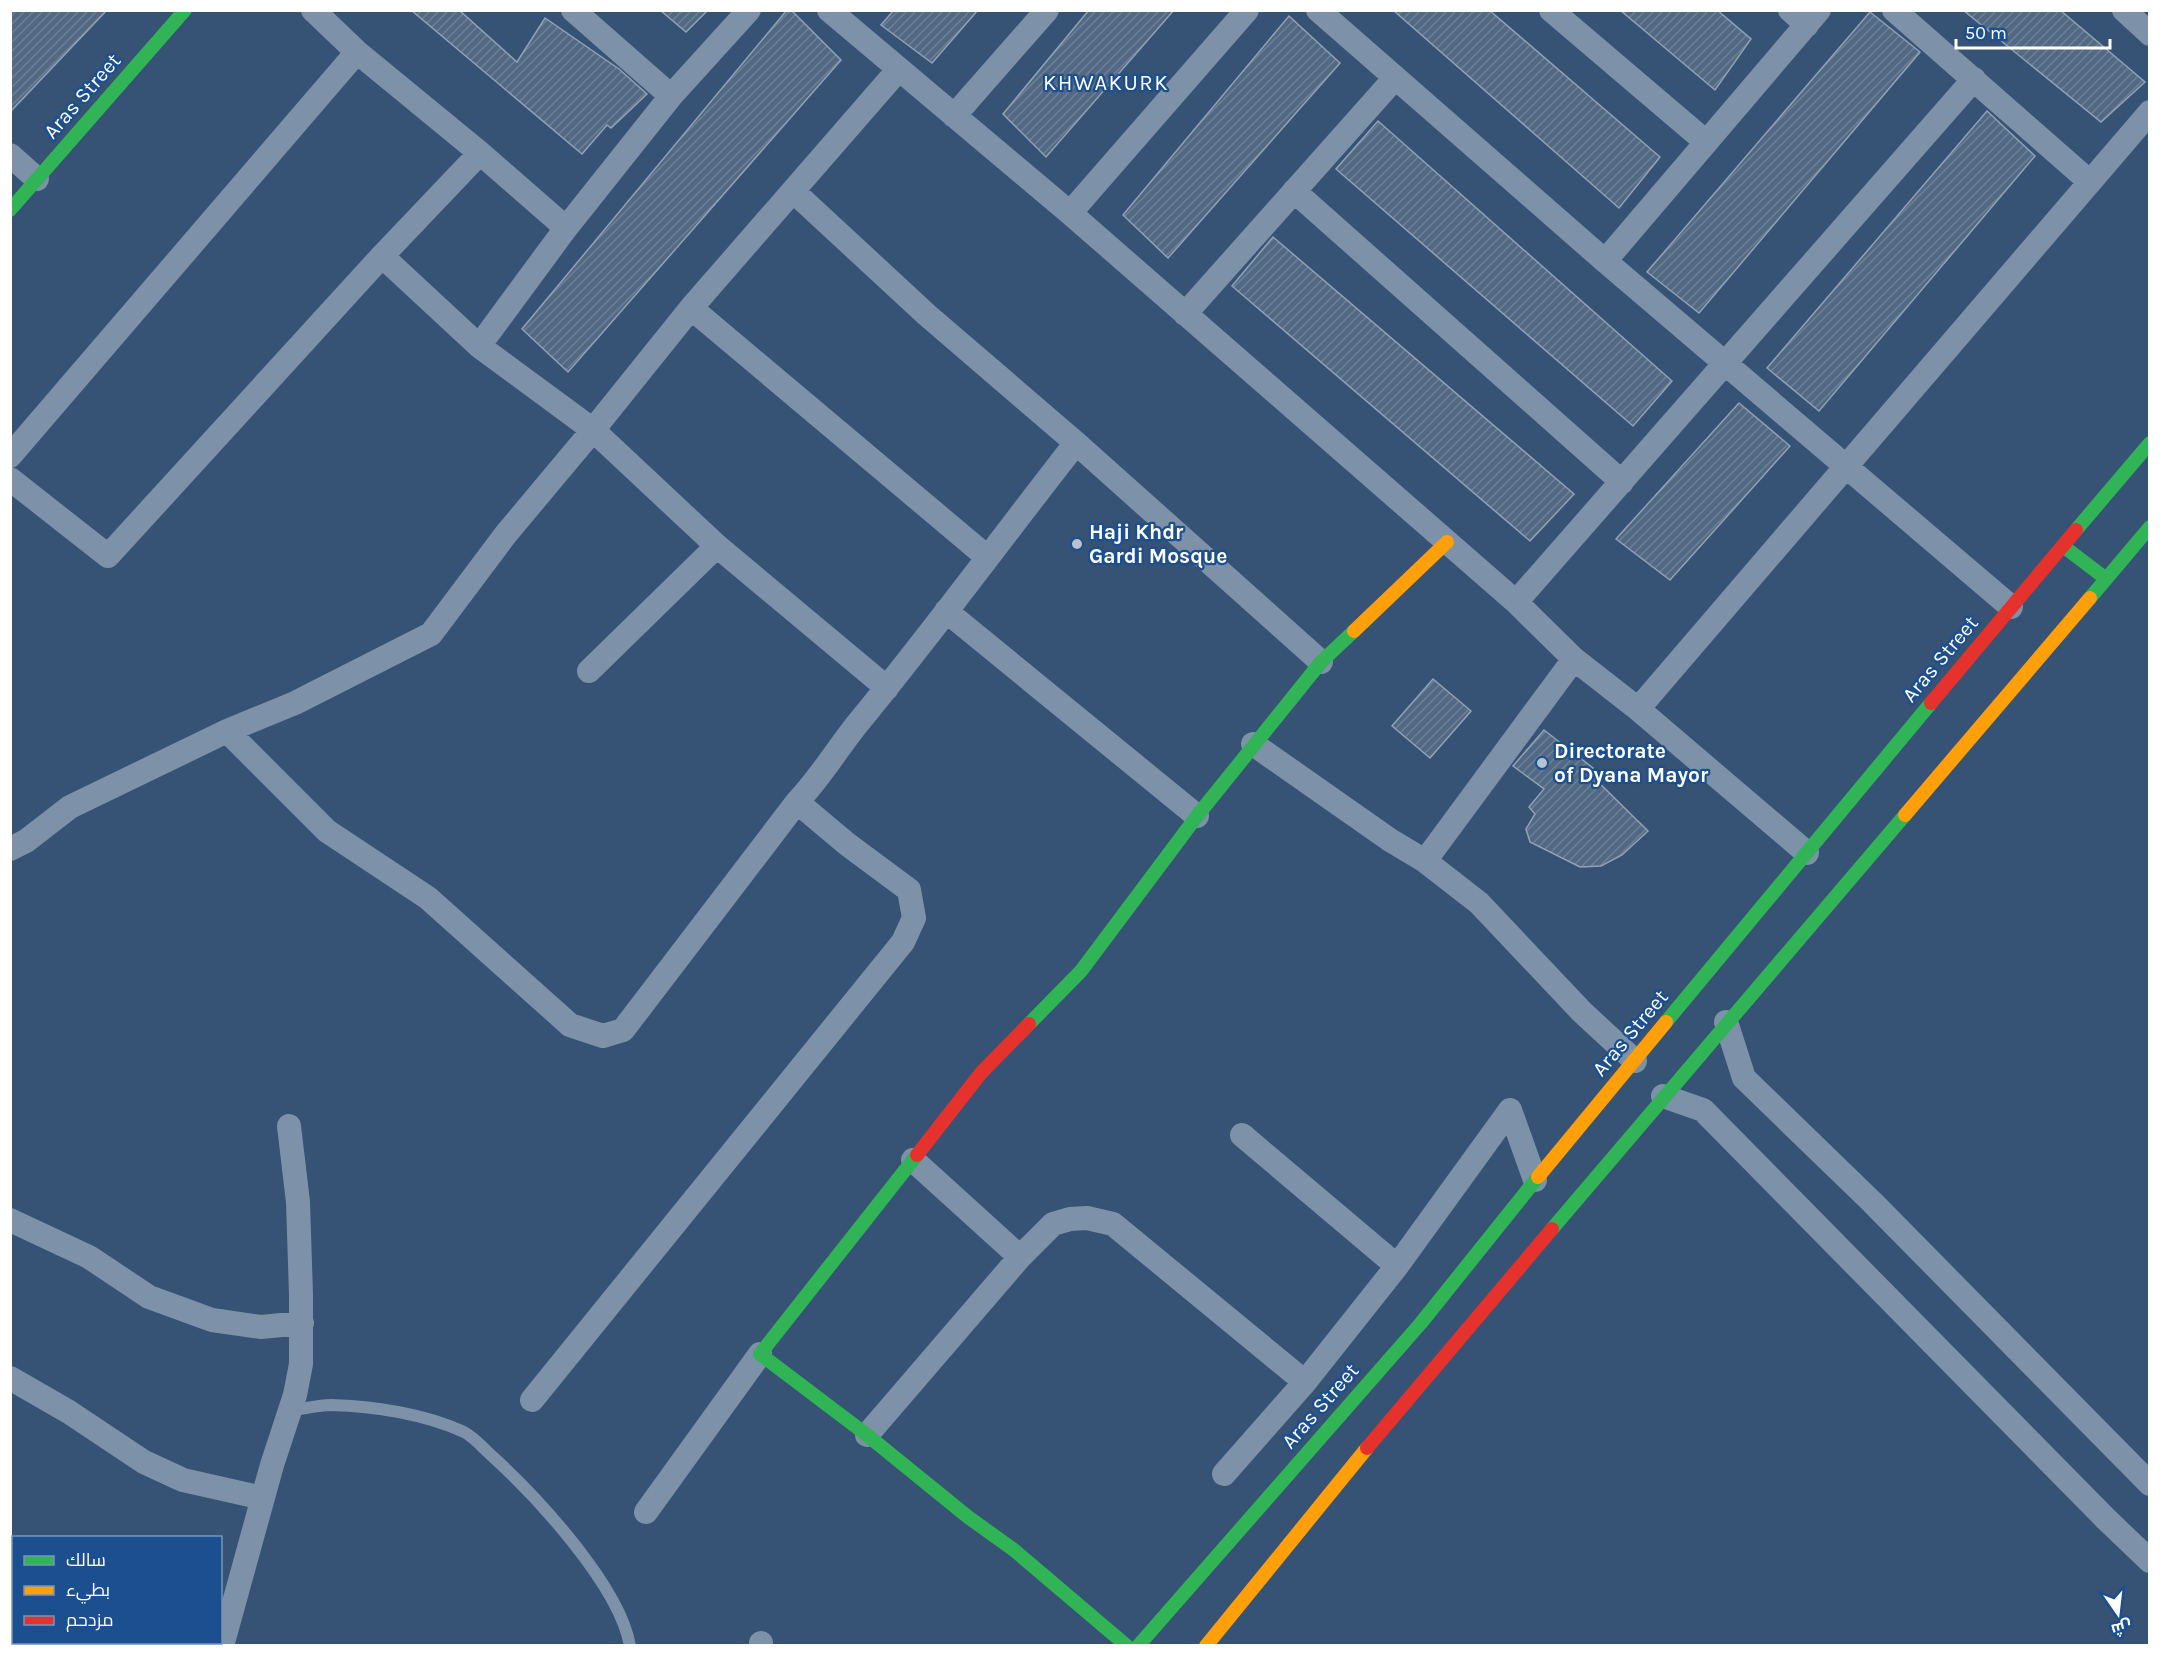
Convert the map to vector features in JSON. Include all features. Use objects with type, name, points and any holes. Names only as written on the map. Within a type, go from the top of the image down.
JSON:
[{"type":"main road","name":"Aras Street","points":[[10,210],[185,10]]},
{"type":"main road","name":"Aras Street","points":[[1138,1646],[1421,1323],[1534,1180],[2010,607],[2150,443]]},
{"type":"main road","points":[[1206,1646],[1419,1377],[2150,527]]},
{"type":"main road","points":[[1127,1646],[1014,1550],[968,1517],[867,1435],[760,1354],[981,1073],[1082,971],[1197,816],[1321,662],[1447,542]]},
{"type":"main road","points":[[2063,546],[2105,578]]},
{"type":"main road","points":[[1413,1352],[1421,1323]]},
{"type":"street","points":[[313,10],[357,52],[480,153],[566,228]]},
{"type":"street","points":[[573,10],[670,96]]},
{"type":"street","points":[[479,346],[566,228],[670,96],[749,10]]},
{"type":"street","points":[[954,116],[1047,10]]},
{"type":"street","points":[[1070,213],[1247,10]]},
{"type":"street","points":[[1318,10],[1605,261],[2010,607]]},
{"type":"street","points":[[1551,10],[1706,142]]},
{"type":"street","points":[[1894,10],[2090,182]]},
{"type":"street","points":[[2124,10],[2150,34]]},
{"type":"street","points":[[836,12],[1516,602],[1574,659],[1638,709],[1807,853]]},
{"type":"street","points":[[1605,261],[1706,142],[1805,15]]},
{"type":"street","points":[[10,456],[357,52]]},
{"type":"street","points":[[10,849],[26,841],[70,807],[227,731],[295,703],[431,634],[506,534],[691,308],[899,69]]},
{"type":"street","points":[[1185,314],[1395,78]]},
{"type":"street","points":[[1516,602],[1974,78]]},
{"type":"street","points":[[1638,709],[2150,112]]},
{"type":"street","points":[[10,479],[108,556],[382,256],[480,153]]},
{"type":"street","points":[[10,155],[37,179]]},
{"type":"street","points":[[793,191],[927,315],[1076,443],[1321,662]]},
{"type":"street","points":[[1294,192],[1622,482]]},
{"type":"street","points":[[382,256],[479,346],[593,430],[717,546],[887,688]]},
{"type":"street","points":[[691,308],[987,557]]},
{"type":"street","points":[[227,731],[327,831],[428,898],[570,1025],[603,1036],[623,1030],[797,802],[812,787],[834,753],[1076,443]]},
{"type":"street","points":[[589,671],[717,546]]},
{"type":"street","points":[[946,611],[1197,816]]},
{"type":"street","points":[[1425,861],[1574,659]]},
{"type":"street","points":[[1253,744],[1390,840],[1425,861],[1479,903],[1581,1012],[1635,1061]]},
{"type":"street","points":[[532,1400],[903,942],[914,918],[909,890],[847,844],[797,802]]},
{"type":"street","points":[[1726,1022],[1744,1078],[1872,1202],[2150,1484]]},
{"type":"street","points":[[1663,1096],[1703,1110],[2150,1561]]},
{"type":"street","points":[[1224,1474],[1305,1382],[1397,1266],[1510,1110],[1534,1180]]},
{"type":"street","points":[[222,1646],[290,1411],[301,1364],[298,1202],[289,1126]]},
{"type":"street","points":[[1242,1135],[1397,1266]]},
{"type":"street","points":[[913,1160],[1020,1257]]},
{"type":"street","points":[[867,1435],[1020,1257],[1053,1224],[1070,1219],[1087,1218],[1113,1224],[1305,1382]]},
{"type":"street","points":[[10,1220],[89,1257],[149,1297],[212,1320],[261,1327],[302,1323]]},
{"type":"street","points":[[646,1512],[760,1354]]},
{"type":"street","points":[[10,1378],[69,1412],[144,1462],[183,1480],[263,1498]]},
{"type":"lane","points":[[290,1411],[329,1405],[385,1410],[436,1421],[467,1433],[545,1511],[590,1565],[614,1604],[630,1646]]},
{"type":"building","points":[[10,10],[107,10],[10,112]]},
{"type":"building","points":[[411,10],[459,10],[517,62],[545,18],[619,69],[647,94],[611,128],[607,125],[582,154]]},
{"type":"building","points":[[660,10],[708,10],[686,32]]},
{"type":"building","points":[[787,10],[791,10],[841,60],[568,372],[522,329]]},
{"type":"building","points":[[894,10],[978,10],[932,63],[881,25]]},
{"type":"building","points":[[1089,10],[1174,10],[1046,157],[1003,114]]},
{"type":"building","points":[[1393,10],[1489,10],[1660,157],[1619,208]]},
{"type":"building","points":[[1620,10],[1717,10],[1751,39],[1715,90]]},
{"type":"building","points":[[1963,10],[2060,10],[2145,82],[2101,122]]},
{"type":"building","points":[[1870,12],[1920,52],[1699,313],[1647,272]]},
{"type":"building","points":[[1289,16],[1340,63],[1168,258],[1123,215]]},
{"type":"building","points":[[1987,111],[2035,156],[1819,411],[1767,368]]},
{"type":"building","points":[[1378,121],[1672,381],[1633,426],[1336,169]]},
{"type":"building","points":[[1273,237],[1574,494],[1530,541],[1232,286]]},
{"type":"building","points":[[1739,403],[1790,446],[1670,580],[1616,539]]},
{"type":"building","points":[[1433,679],[1471,711],[1430,758],[1392,726]]},
{"type":"building","points":[[1544,730],[1593,768],[1588,772],[1648,831],[1622,855],[1601,866],[1580,867],[1530,842],[1526,829],[1535,814],[1529,807],[1544,789],[1513,766]]},
{"type":"traffic: fast","points":[[10,210],[185,10]]},
{"type":"traffic: fast","points":[[2076,530],[2150,443]]},
{"type":"traffic: fast","points":[[2090,598],[2150,527]]},
{"type":"traffic: fast","points":[[2063,546],[2105,578]]},
{"type":"traffic: fast","points":[[1029,1024],[1081,971],[1197,816],[1321,662],[1354,631]]},
{"type":"traffic: fast","points":[[1666,1022],[1931,703]]},
{"type":"traffic: fast","points":[[1552,1229],[1905,815]]},
{"type":"traffic: fast","points":[[917,1155],[760,1354],[867,1435],[968,1517],[1014,1550],[1127,1646]]},
{"type":"traffic: fast","points":[[1138,1646],[1421,1323],[1538,1177]]},
{"type":"traffic: slow","points":[[1354,631],[1447,542]]},
{"type":"traffic: slow","points":[[1905,815],[2090,598]]},
{"type":"traffic: slow","points":[[1538,1177],[1666,1022]]},
{"type":"traffic: slow","points":[[1206,1646],[1367,1448]]},
{"type":"traffic: jam","points":[[1931,703],[2076,530]]},
{"type":"traffic: jam","points":[[917,1155],[981,1073],[1029,1024]]},
{"type":"traffic: jam","points":[[1367,1448],[1552,1229]]},
{"type":"place","name":"Haji Khdr Gardi Mosque","points":[[1077,544]]},
{"type":"place","name":"Directorate of Dyana Mayor","points":[[1542,763]]},
{"type":"district","name":"KHWAKURK","points":[[1106,83]]}]
